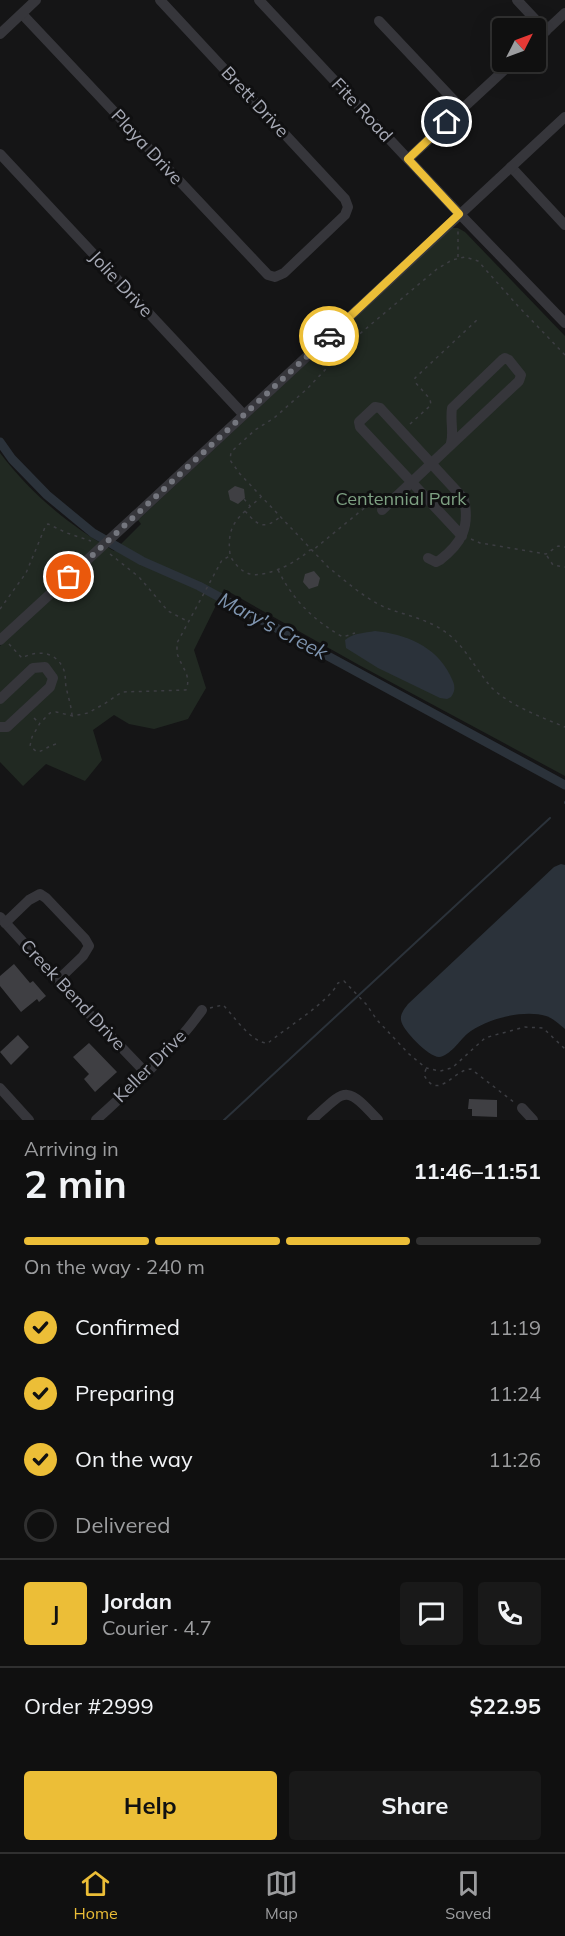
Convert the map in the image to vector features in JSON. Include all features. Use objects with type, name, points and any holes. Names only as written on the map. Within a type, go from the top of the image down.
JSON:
[{"type":"street","points":[[0,34],[36,0]]},
{"type":"street","name":"Brett Drive","points":[[160,0],[345,199],[348,207],[345,215],[284,273],[276,277]]},
{"type":"street","name":"Fite Road","points":[[259,0],[459,214],[565,322]]},
{"type":"street","points":[[517,0],[534,18]]},
{"type":"street","points":[[546,31],[565,13]]},
{"type":"street","name":"Playa Drive","points":[[22,14],[268,275],[276,277]]},
{"type":"street","points":[[379,21],[462,109]]},
{"type":"street","points":[[408,159],[502,72]]},
{"type":"street","points":[[0,640],[565,117]]},
{"type":"street","name":"Jolie Drive","points":[[0,154],[243,414]]},
{"type":"street","points":[[511,167],[561,212],[565,225]]},
{"type":"street","points":[[381,510],[521,378],[520,371],[507,358],[502,360],[452,408],[450,425],[454,435],[451,443]]},
{"type":"street","points":[[428,558],[436,562],[458,545],[462,536],[465,524],[464,499],[378,407],[375,407],[359,422],[360,427],[462,536]]},
{"type":"street","points":[[0,727],[7,727],[50,687],[53,678],[45,667],[38,666],[3,691]]},
{"type":"street","points":[[3,920],[40,894],[85,939],[88,946],[83,956],[58,980]]},
{"type":"street","name":"Creek Bend Drive","points":[[3,920],[146,1073]]},
{"type":"street","name":"Keller Drive","points":[[96,1120],[146,1073],[192,1024],[202,1010]]},
{"type":"street","points":[[0,1088],[29,1120]]},
{"type":"street","points":[[312,1120],[339,1095],[348,1094],[360,1101],[378,1120]]},
{"type":"street","points":[[522,1108],[533,1120]]},
{"type":"path","points":[[458,231],[458,258]]},
{"type":"path","points":[[565,355],[478,261],[458,258],[436,269],[363,331],[308,388],[231,452],[230,460],[234,467],[342,579],[374,601],[434,625],[450,635],[465,649],[486,680],[500,694],[542,719],[565,727]]},
{"type":"path","points":[[402,432],[431,405],[430,399],[415,382],[415,378],[478,319]]},
{"type":"path","points":[[262,496],[238,517],[231,529],[229,540],[230,556],[236,565],[248,574],[260,575],[291,565],[373,501]]},
{"type":"path","points":[[244,499],[251,506]]},
{"type":"path","points":[[245,512],[257,524],[263,525],[271,524],[281,516]]},
{"type":"path","points":[[462,536],[480,543],[546,554],[558,546],[565,548]]},
{"type":"path","points":[[546,554],[553,565],[565,567]]},
{"type":"path","points":[[56,744],[37,752],[32,749],[30,742],[40,723],[53,712],[68,716],[88,713],[122,692],[184,691],[188,684],[187,674],[177,653],[177,643],[218,565],[230,556]]},
{"type":"path","points":[[278,569],[291,594],[315,619],[343,637],[355,633]]},
{"type":"path","points":[[34,718],[40,723]]},
{"type":"path","points":[[202,1010],[223,1005],[254,1039],[268,1043],[321,1004],[338,983],[344,981],[366,1004],[377,1020],[426,1068],[440,1071],[452,1068],[485,1038],[525,1027],[543,1028],[565,1049]]},
{"type":"path","points":[[426,1068],[424,1075],[432,1086],[446,1083],[471,1068],[522,1108]]},
{"type":"green space","name":"Centennial Park","points":[[452,228],[465,232],[565,336],[565,776],[224,589],[194,650],[206,688],[188,719],[154,729],[129,724],[114,715],[93,730],[102,760],[85,781],[46,764],[23,786],[0,762],[0,646],[4,642],[0,638],[0,453],[38,496],[82,531],[114,551],[141,524],[138,520]]},
{"type":"shaded area","points":[[375,631],[397,635],[418,643],[437,656],[454,683],[451,697],[440,698],[378,668],[346,648],[345,640],[348,638]]},
{"type":"shaded area","points":[[565,865],[565,1029],[546,1016],[516,1015],[494,1020],[475,1029],[443,1056],[439,1057],[429,1053],[411,1036],[401,1020],[408,1004],[554,867]]},
{"type":"building","points":[[235,486],[244,489],[245,498],[238,504],[230,500],[228,491]]},
{"type":"building","points":[[314,571],[320,578],[318,586],[309,589],[303,582],[305,574]]},
{"type":"building","points":[[14,964],[30,983],[33,981],[46,996],[39,1002],[37,999],[21,1012],[0,986],[0,976]]},
{"type":"building","points":[[18,1035],[29,1047],[11,1065],[0,1052]]},
{"type":"building","points":[[89,1043],[117,1072],[95,1092],[84,1079],[89,1074],[73,1057]]},
{"type":"building","points":[[469,1099],[497,1100],[497,1117],[472,1116],[472,1109],[468,1109]]},
{"type":"waterway","name":"Mary's Creek","points":[[0,442],[12,459],[47,495],[93,533],[142,561],[199,586],[565,785]]},
{"type":"waterway","points":[[224,1120],[550,818]]},
{"type":"way so far","points":[[69,577],[329,336]]},
{"type":"route","points":[[329,336],[459,214],[408,159],[447,122]]}]
